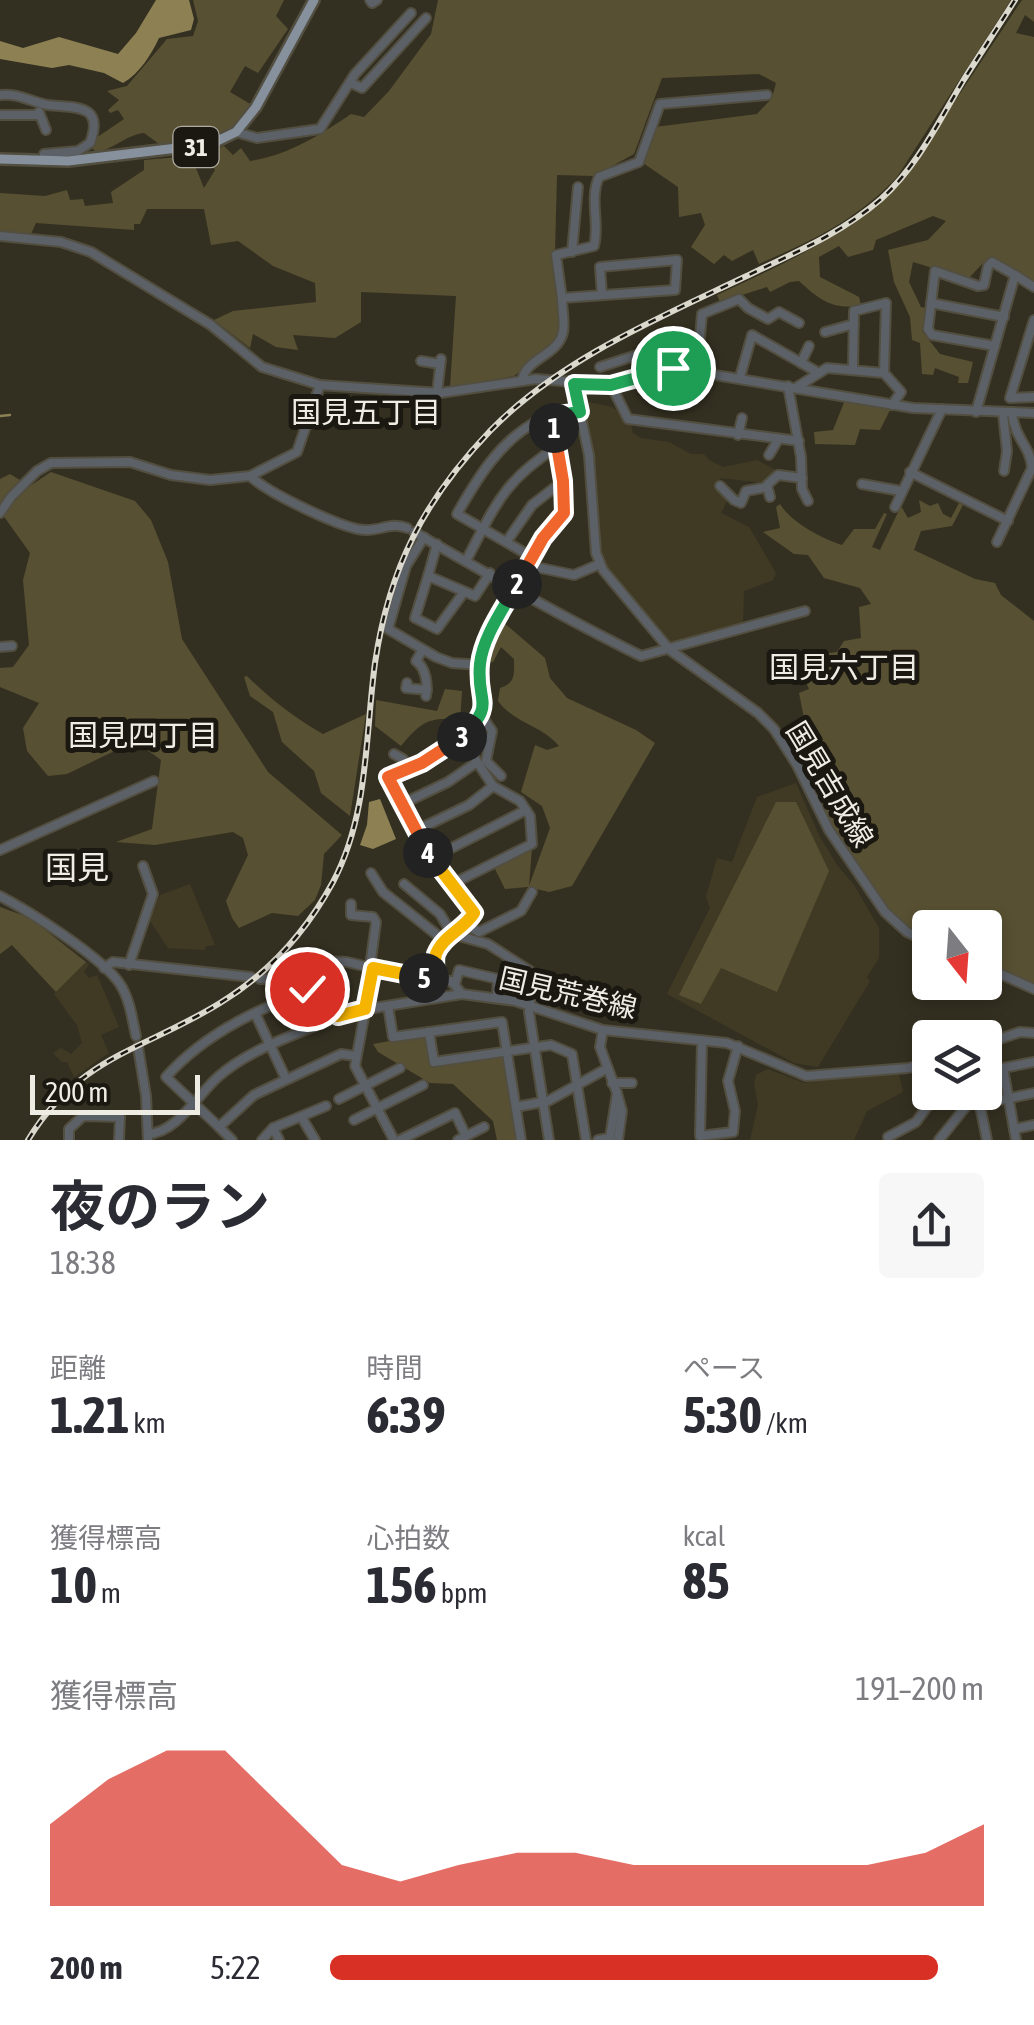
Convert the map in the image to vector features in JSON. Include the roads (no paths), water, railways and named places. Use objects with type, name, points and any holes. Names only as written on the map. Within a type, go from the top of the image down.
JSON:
[{"type":"main road","name":"31","points":[[0,158],[44,161],[211,144],[236,132],[256,107],[314,0]]},
{"type":"street","points":[[236,132],[257,138],[320,129],[355,74],[411,13]]},
{"type":"street","points":[[351,83],[362,88],[426,18]]},
{"type":"street","points":[[0,95],[83,107],[89,112],[94,126],[90,143],[59,154],[44,154],[44,161]]},
{"type":"street","points":[[522,381],[522,374],[558,344],[564,331],[556,256],[594,246],[598,232],[595,184],[599,177],[638,162],[660,104],[766,95]]},
{"type":"street","points":[[39,102],[38,115],[46,130]]},
{"type":"street","points":[[0,115],[38,115]]},
{"type":"street","points":[[572,252],[578,188]]},
{"type":"street","points":[[0,236],[61,242],[91,252],[211,326],[262,367],[320,385],[437,393],[522,381],[611,385],[669,368],[892,405],[1029,414]]},
{"type":"street","points":[[562,298],[675,290],[676,260],[600,267],[602,295]]},
{"type":"street","points":[[996,346],[932,335],[928,329],[935,271],[978,286],[984,285],[992,262],[1034,287]]},
{"type":"street","points":[[976,412],[1016,275]]},
{"type":"street","points":[[697,371],[702,314],[740,299],[768,319],[780,312],[799,323]]},
{"type":"street","points":[[854,369],[854,311],[886,303],[884,373],[900,392],[892,405]]},
{"type":"street","points":[[931,303],[1004,317]]},
{"type":"street","points":[[1034,320],[1010,398],[1034,397]]},
{"type":"street","points":[[824,332],[854,324]]},
{"type":"street","points":[[740,377],[752,335],[818,372]]},
{"type":"street","points":[[801,362],[809,346]]},
{"type":"street","points":[[600,367],[640,354],[643,376]]},
{"type":"street","points":[[420,361],[441,361],[437,393]]},
{"type":"street","points":[[669,368],[672,391]]},
{"type":"street","points":[[793,387],[827,368],[884,373]]},
{"type":"street","points":[[574,384],[580,412],[589,456],[600,564],[574,576],[529,561],[507,541],[457,514],[480,474],[504,446],[541,419],[580,412]]},
{"type":"street","points":[[0,513],[37,471],[51,464],[130,462],[190,479],[250,476],[298,452],[320,385]]},
{"type":"street","points":[[611,385],[628,419],[799,442]]},
{"type":"street","points":[[793,387],[802,489],[808,501]]},
{"type":"street","points":[[895,506],[942,409]]},
{"type":"street","points":[[1004,471],[1008,414]]},
{"type":"street","points":[[997,542],[1032,468],[1008,414]]},
{"type":"street","points":[[436,979],[436,954],[452,934],[467,925],[474,913],[432,858],[388,777],[462,737],[484,709],[480,665],[488,638],[529,561],[564,513],[552,416]]},
{"type":"street","points":[[731,449],[742,418]]},
{"type":"street","points":[[769,455],[778,440]]},
{"type":"street","points":[[467,559],[516,476],[556,447]]},
{"type":"street","points":[[910,472],[1008,521]]},
{"type":"street","points":[[720,486],[734,500],[742,502],[746,492],[769,492],[770,481],[782,474],[802,478]]},
{"type":"street","points":[[250,476],[274,494],[349,526],[371,530],[398,524],[467,559],[555,614],[641,656],[805,610]]},
{"type":"street","points":[[507,541],[532,505],[563,481]]},
{"type":"street","points":[[862,484],[900,491]]},
{"type":"street","points":[[415,532],[388,629],[422,651],[452,663],[480,665]]},
{"type":"street","points":[[437,544],[414,618],[437,629],[464,592]]},
{"type":"street","name":"国見吉成線","points":[[600,564],[670,650],[758,713],[774,730],[788,749],[829,830],[885,912],[912,934]]},
{"type":"street","points":[[428,576],[474,596],[490,573]]},
{"type":"street","points":[[0,647],[12,646]]},
{"type":"street","points":[[406,688],[426,693],[421,665],[411,658],[422,651]]},
{"type":"street","points":[[481,715],[492,731],[486,761],[501,776]]},
{"type":"street","points":[[452,884],[532,844],[526,810],[520,801],[493,786],[462,737]]},
{"type":"street","points":[[408,769],[398,756],[412,747]]},
{"type":"street","points":[[402,804],[448,782],[477,762]]},
{"type":"street","points":[[0,850],[154,781]]},
{"type":"street","points":[[415,831],[468,805],[493,786]]},
{"type":"street","points":[[432,858],[526,810]]},
{"type":"street","points":[[129,964],[153,894],[143,866]]},
{"type":"street","points":[[371,873],[383,892],[446,942]]},
{"type":"street","points":[[403,884],[431,905],[448,923],[452,934]]},
{"type":"street","points":[[467,925],[479,932],[521,910],[532,892]]},
{"type":"street","points":[[0,896],[36,916],[116,978],[125,994],[136,1036]]},
{"type":"street","points":[[351,904],[350,915],[373,917],[376,922],[355,1066],[377,1108],[397,1140],[455,1113],[462,1138],[484,1128]]},
{"type":"street","points":[[452,934],[488,944],[533,973],[529,1005],[550,1140]]},
{"type":"street","points":[[104,968],[114,962],[274,980],[320,961],[455,984],[459,970],[498,980],[497,997]]},
{"type":"street","points":[[1002,975],[1034,989]]},
{"type":"street","points":[[232,1140],[166,1077],[211,1035],[324,982],[338,1016]]},
{"type":"street","name":"国見荒巻線","points":[[455,984],[462,994],[529,1005],[603,1030],[738,1046],[806,1076],[912,1067]]},
{"type":"street","points":[[138,1047],[148,1137],[163,1131],[224,1072],[270,1046],[338,1016],[462,994]]},
{"type":"street","points":[[388,1006],[393,1038],[502,1022],[521,1140]]},
{"type":"street","points":[[256,1013],[286,1080]]},
{"type":"street","points":[[603,1030],[600,1047],[622,1111],[618,1140]]},
{"type":"street","points":[[429,1032],[434,1062],[550,1045],[572,1054],[586,1140]]},
{"type":"street","points":[[1002,1038],[1020,1032],[1034,1033]]},
{"type":"street","points":[[702,1041],[700,1136],[733,1132],[734,1110],[728,1081],[738,1046]]},
{"type":"street","points":[[219,1127],[254,1095],[342,1054],[356,1056]]},
{"type":"street","points":[[1016,1140],[1002,1068],[1034,1062]]},
{"type":"street","points":[[339,1099],[400,1068]]},
{"type":"street","points":[[516,1108],[544,1103],[606,1069]]},
{"type":"street","points":[[612,1083],[632,1083]]},
{"type":"street","points":[[354,1120],[423,1084]]},
{"type":"street","points":[[1002,1099],[1034,1093]]},
{"type":"street","points":[[598,1140],[610,1138],[617,1094]]},
{"type":"street","points":[[262,1140],[273,1128],[326,1106]]},
{"type":"street","points":[[888,1136],[916,1122],[925,1110]]},
{"type":"street","points":[[939,1140],[962,1110]]},
{"type":"street","points":[[982,1110],[988,1140]]},
{"type":"street","points":[[69,1140],[69,1129],[84,1116],[120,1117],[120,1140]]},
{"type":"street","points":[[302,1118],[315,1140]]},
{"type":"street","points":[[1014,1129],[1034,1125]]},
{"type":"street","points":[[273,1128],[279,1140]]},
{"type":"waterway","points":[[0,416],[10,415]]},
{"type":"railway","points":[[28,1140],[48,1112],[91,1072],[220,1003],[255,978],[285,950],[322,900],[345,856],[353,829],[364,774],[375,663],[390,596],[413,537],[467,457],[518,405],[582,359],[822,239],[881,199],[916,158],[1015,0]]},
{"type":"district","name":"国見五丁目","points":[[366,413]]},
{"type":"district","name":"国見六丁目","points":[[844,668]]},
{"type":"district","name":"国見四丁目","points":[[143,736]]},
{"type":"district","name":"国見","points":[[77,868]]}]
